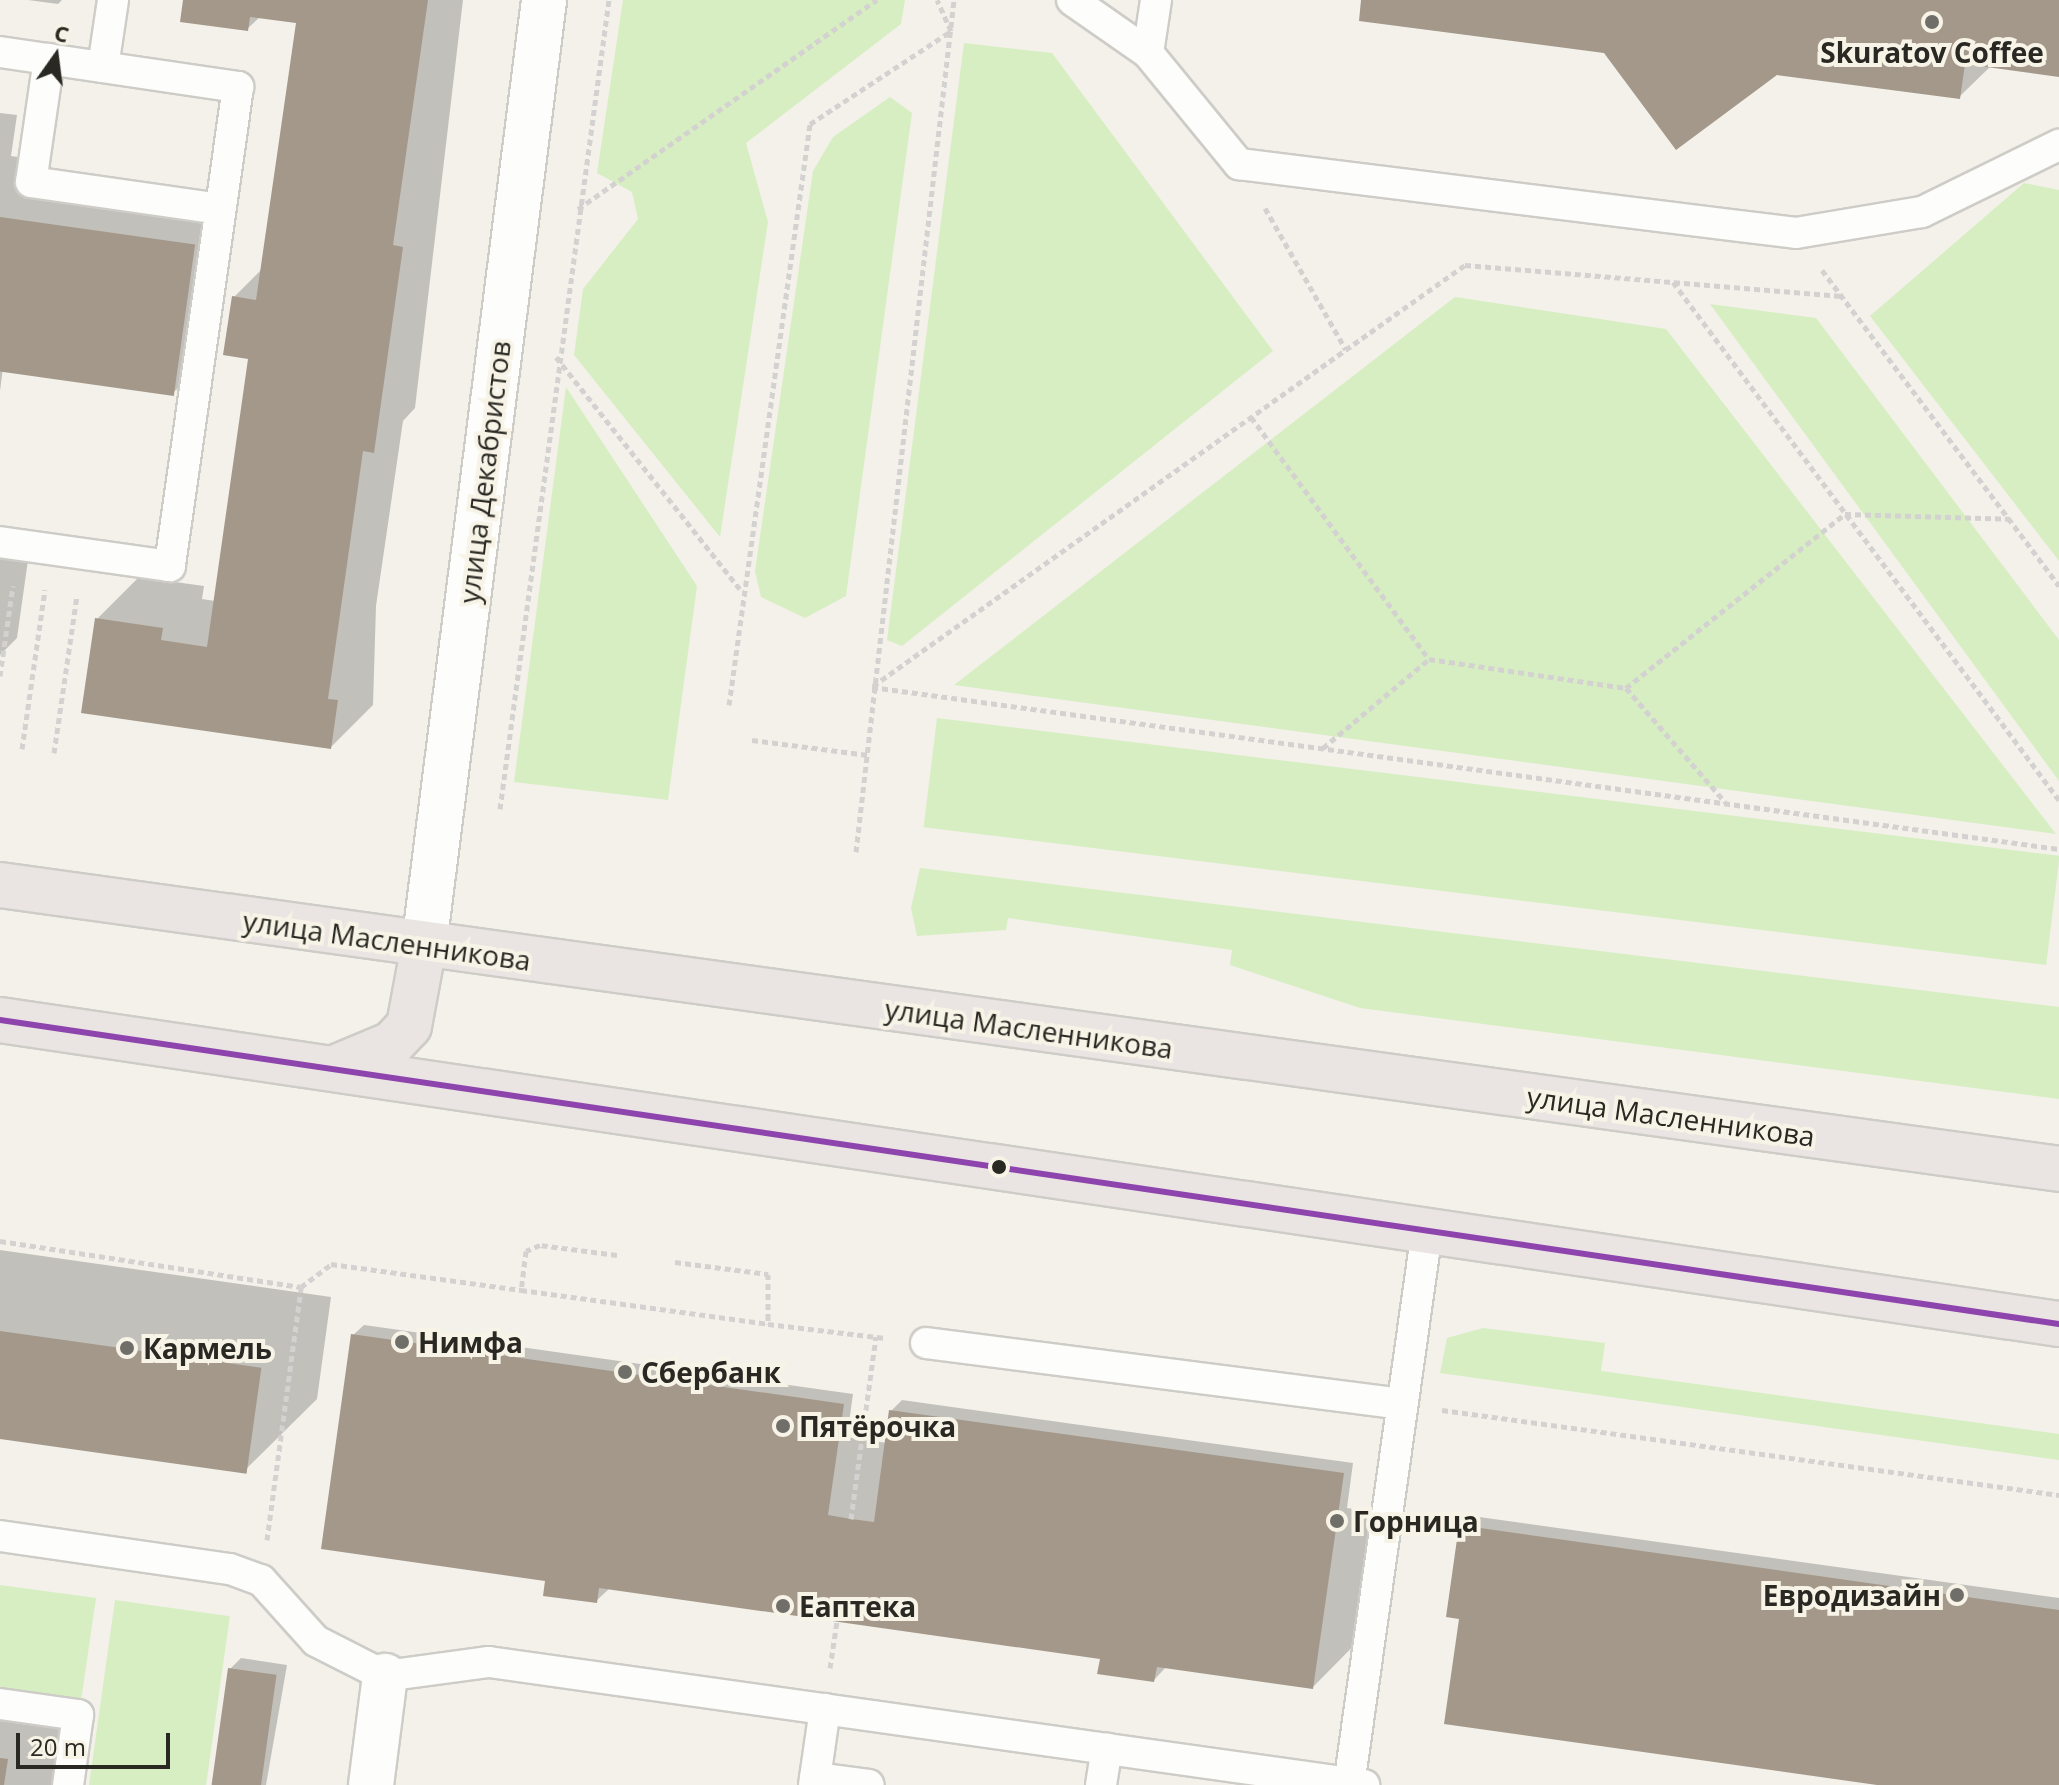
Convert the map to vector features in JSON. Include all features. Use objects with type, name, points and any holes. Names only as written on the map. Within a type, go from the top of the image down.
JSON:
[{"type":"main road","name":"улица Масленникова","points":[[0,885],[2059,1169]]},
{"type":"main road","points":[[339,1066],[392,1044],[409,1026],[424,945]]},
{"type":"main road","points":[[0,1020],[339,1066],[2059,1324]]},
{"type":"street","name":"улица Декабристов","points":[[424,945],[544,0]]},
{"type":"street","points":[[371,1785],[385,1676]]},
{"type":"lane","points":[[103,67],[113,0]]},
{"type":"lane","points":[[1072,0],[1148,53],[1239,164],[1796,233],[1922,212],[2059,145]]},
{"type":"lane","points":[[1148,53],[1156,0]]},
{"type":"lane","points":[[0,52],[238,87],[170,566],[9,543]]},
{"type":"lane","points":[[49,59],[31,182],[220,209]]},
{"type":"lane","points":[[0,1536],[230,1569],[261,1580],[316,1641],[385,1676],[489,1662],[1354,1784],[1427,1231]]},
{"type":"lane","points":[[926,1343],[1402,1404]]},
{"type":"lane","points":[[0,1704],[78,1715],[68,1785]]},
{"type":"lane","points":[[825,1709],[814,1781],[869,1785]]},
{"type":"lane","points":[[1101,1785],[1107,1748]]},
{"type":"path","points":[[500,809],[556,357],[609,0]]},
{"type":"path","points":[[577,209],[877,0]]},
{"type":"path","points":[[937,0],[951,31]]},
{"type":"path","points":[[856,852],[868,755],[872,687],[954,0]]},
{"type":"path","points":[[729,705],[741,590],[810,124],[951,31]]},
{"type":"path","points":[[1239,164],[1346,350]]},
{"type":"path","points":[[872,687],[1465,265],[1841,296],[2059,586]]},
{"type":"path","points":[[1673,282],[2059,800]]},
{"type":"path","points":[[556,357],[741,590]]},
{"type":"path","points":[[1251,417],[1429,659],[1626,688],[1726,803]]},
{"type":"path","points":[[1626,688],[1845,514],[2009,519]]},
{"type":"path","points":[[0,676],[9,543]]},
{"type":"path","points":[[22,749],[51,550]]},
{"type":"path","points":[[54,753],[83,554]]},
{"type":"path","points":[[1323,748],[1429,659]]},
{"type":"path","points":[[872,687],[2059,849]]},
{"type":"path","points":[[752,740],[868,755]]},
{"type":"path","points":[[0,1241],[301,1287]]},
{"type":"path","points":[[521,1290],[526,1251],[540,1245],[617,1255]]},
{"type":"path","points":[[675,1262],[768,1274],[768,1324]]},
{"type":"path","points":[[261,1580],[301,1287],[331,1264],[926,1343]]},
{"type":"path","points":[[851,1519],[876,1337]]},
{"type":"path","points":[[1402,1404],[2059,1495]]},
{"type":"green space","points":[[623,0],[905,0],[901,24],[746,143],[768,222],[720,537],[574,355],[583,289],[638,219],[632,192],[597,173]]},
{"type":"green space","points":[[964,43],[1052,53],[1273,351],[902,646],[887,640]]},
{"type":"green space","points":[[890,97],[912,113],[846,596],[805,618],[761,597],[755,571],[813,171],[833,137]]},
{"type":"green space","points":[[2024,183],[2059,190],[2059,561],[1870,316]]},
{"type":"green space","points":[[1455,297],[1666,329],[2056,834],[954,685]]},
{"type":"green space","points":[[1710,304],[1816,318],[2059,640],[2059,781]]},
{"type":"green space","points":[[566,387],[697,586],[668,800],[514,782]]},
{"type":"green space","points":[[937,718],[2059,856],[2046,965],[924,827]]},
{"type":"green space","points":[[920,868],[2059,1007],[2059,1099],[1360,1008],[1230,965],[1232,950],[1008,918],[1006,930],[917,936],[911,908]]},
{"type":"green space","points":[[1483,1328],[1605,1343],[1601,1371],[2059,1434],[2059,1460],[1440,1373],[1447,1338]]},
{"type":"green space","points":[[0,1585],[96,1598],[81,1701],[0,1690]]},
{"type":"green space","points":[[115,1600],[230,1616],[206,1785],[89,1785]]},
{"type":"building","points":[[183,0],[428,0],[393,245],[403,247],[374,453],[363,451],[328,699],[338,700],[331,749],[81,713],[95,618],[163,628],[161,640],[207,647],[248,359],[223,355],[232,296],[256,300],[296,23],[250,17],[248,31],[180,22]]},
{"type":"building","points":[[1361,0],[2059,0],[2059,77],[1965,64],[1960,99],[1777,75],[1676,150],[1604,53],[1359,21]]},
{"type":"building","points":[[0,217],[195,244],[174,396],[0,372]]},
{"type":"building","points":[[0,1331],[261,1368],[247,1474],[0,1439]]},
{"type":"building","points":[[351,1334],[844,1404],[828,1515],[851,1519],[874,1522],[889,1410],[1344,1473],[1313,1689],[1157,1667],[1154,1682],[1097,1674],[1100,1659],[599,1588],[597,1603],[543,1596],[545,1581],[321,1549]]},
{"type":"building","points":[[1459,1525],[2059,1610],[2059,1785],[1877,1785],[1444,1724],[1459,1619],[1446,1617]]},
{"type":"building","points":[[228,1668],[277,1675],[261,1785],[212,1785]]},
{"type":"building","points":[[0,1758],[8,1759],[4,1785],[0,1785]]},
{"type":"transit line","points":[[0,1020],[2059,1324]]},
{"type":"place","name":"Skuratov Coffee","points":[[1932,22]]},
{"type":"place","name":"Нимфа","points":[[402,1342]]},
{"type":"place","name":"Кармель","points":[[127,1348]]},
{"type":"place","name":"Сбербанк","points":[[625,1372]]},
{"type":"place","name":"Пятёрочка","points":[[783,1426]]},
{"type":"place","name":"Горница","points":[[1337,1521]]},
{"type":"place","name":"Евродизайн","points":[[1957,1595]]},
{"type":"place","name":"Еаптека","points":[[783,1606]]}]
